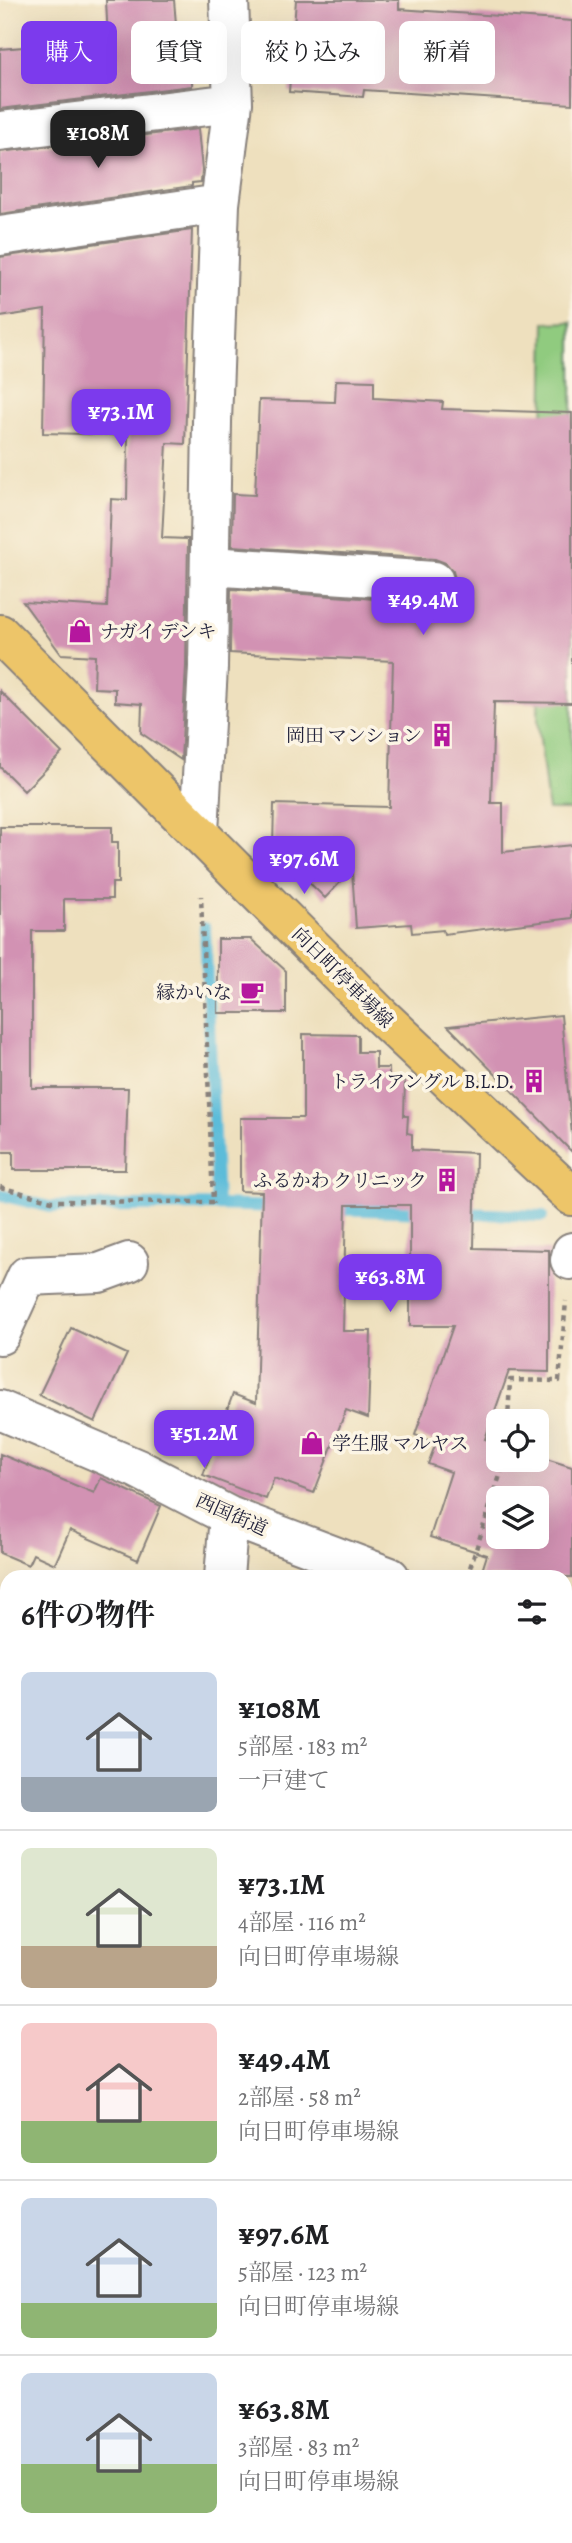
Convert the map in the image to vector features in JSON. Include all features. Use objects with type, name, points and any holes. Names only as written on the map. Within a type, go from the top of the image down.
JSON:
[{"type":"main road","name":"向日町停車場線","points":[[0,634],[380,1015],[572,1196]]},
{"type":"street","points":[[199,832],[208,667],[212,422],[220,204],[233,103],[229,0]]},
{"type":"street","points":[[0,131],[233,103]]},
{"type":"street","points":[[0,236],[220,204]]},
{"type":"street","points":[[210,566],[434,581]]},
{"type":"street","points":[[0,1335],[27,1276],[99,1273],[129,1262]]},
{"type":"street","name":"西国街道","points":[[0,1410],[138,1469],[229,1516],[372,1570]]},
{"type":"street","points":[[225,1570],[229,1516]]},
{"type":"path","points":[[0,1187],[52,1200],[213,1202],[201,896]]},
{"type":"path","points":[[509,1409],[510,1380],[559,1381],[571,1256]]},
{"type":"path","points":[[469,1570],[501,1472]]},
{"type":"green space","points":[[572,322],[572,810],[548,810],[538,721],[545,323]]},
{"type":"building","points":[[106,0],[174,0],[176,21],[131,21],[131,84],[192,86],[0,109],[0,49],[21,47],[21,84],[117,84],[117,21],[107,21]]},
{"type":"building","points":[[296,0],[399,0],[399,9],[572,21],[572,104],[364,90],[363,97],[289,92],[290,84],[385,84],[385,21],[294,21]]},
{"type":"building","points":[[198,129],[201,182],[192,183],[192,186],[0,214],[0,152]]},
{"type":"building","points":[[192,230],[185,444],[167,443],[162,538],[188,539],[181,760],[141,733],[142,704],[115,702],[115,689],[94,688],[95,656],[61,654],[23,602],[107,607],[111,499],[127,500],[128,435],[43,433],[45,310],[0,317],[0,257]]},
{"type":"building","points":[[336,380],[374,381],[374,398],[443,402],[442,409],[572,413],[572,703],[494,702],[491,803],[503,803],[503,852],[572,845],[572,918],[444,934],[443,930],[412,933],[411,924],[356,928],[352,870],[325,898],[273,847],[274,804],[389,807],[393,661],[230,653],[231,589],[433,603],[444,600],[452,593],[456,583],[453,571],[446,563],[435,559],[232,546],[233,494],[255,495],[259,400],[335,402]]},
{"type":"building","points":[[0,691],[62,753],[24,791],[0,767]]},
{"type":"building","points":[[0,827],[112,827],[112,842],[118,842],[118,883],[112,883],[112,899],[64,899],[64,931],[32,931],[32,1088],[128,1088],[125,1170],[13,1170],[13,1152],[0,1152]]},
{"type":"building","name":"縁かいな","points":[[218,939],[251,939],[286,971],[286,1013],[218,1013]]},
{"type":"building","name":"トライアングル B.L.D.","points":[[561,1015],[572,1136],[572,1152],[448,1026]]},
{"type":"building","points":[[303,1034],[358,1035],[358,1052],[376,1052],[376,1068],[389,1068],[389,1080],[405,1080],[404,1116],[408,1116],[407,1133],[412,1134],[412,1150],[476,1153],[474,1248],[549,1250],[549,1372],[509,1371],[496,1409],[486,1409],[486,1472],[549,1472],[549,1460],[572,1467],[572,1570],[482,1570],[487,1555],[430,1537],[451,1472],[428,1464],[436,1443],[415,1435],[453,1326],[410,1326],[410,1205],[346,1205],[343,1331],[371,1331],[368,1418],[346,1410],[314,1493],[274,1478],[266,1499],[203,1475],[233,1394],[256,1403],[262,1192],[240,1191],[240,1118],[303,1118]]},
{"type":"building","points":[[71,1328],[127,1354],[95,1422],[39,1395]]},
{"type":"building","points":[[0,1454],[94,1493],[101,1478],[161,1506],[138,1560],[70,1530],[55,1564],[33,1554],[28,1565],[0,1553]]},
{"type":"waterway","points":[[0,1195],[50,1207],[217,1205],[205,928]]},
{"type":"waterway","points":[[217,1205],[276,1207]]},
{"type":"waterway","points":[[329,1209],[426,1212]]},
{"type":"waterway","points":[[458,1213],[542,1216]]},
{"type":"place","name":"ナガイ デンキ","points":[[80,631]]},
{"type":"place","name":"岡田 マンション","points":[[442,735]]},
{"type":"place","name":"縁かいな","points":[[252,992]]},
{"type":"place","name":"トライアングル B.L.D.","points":[[534,1081]]},
{"type":"place","name":"ふるかわ クリニック","points":[[447,1180]]},
{"type":"place","name":"学生服 マルヤス","points":[[312,1443]]}]
